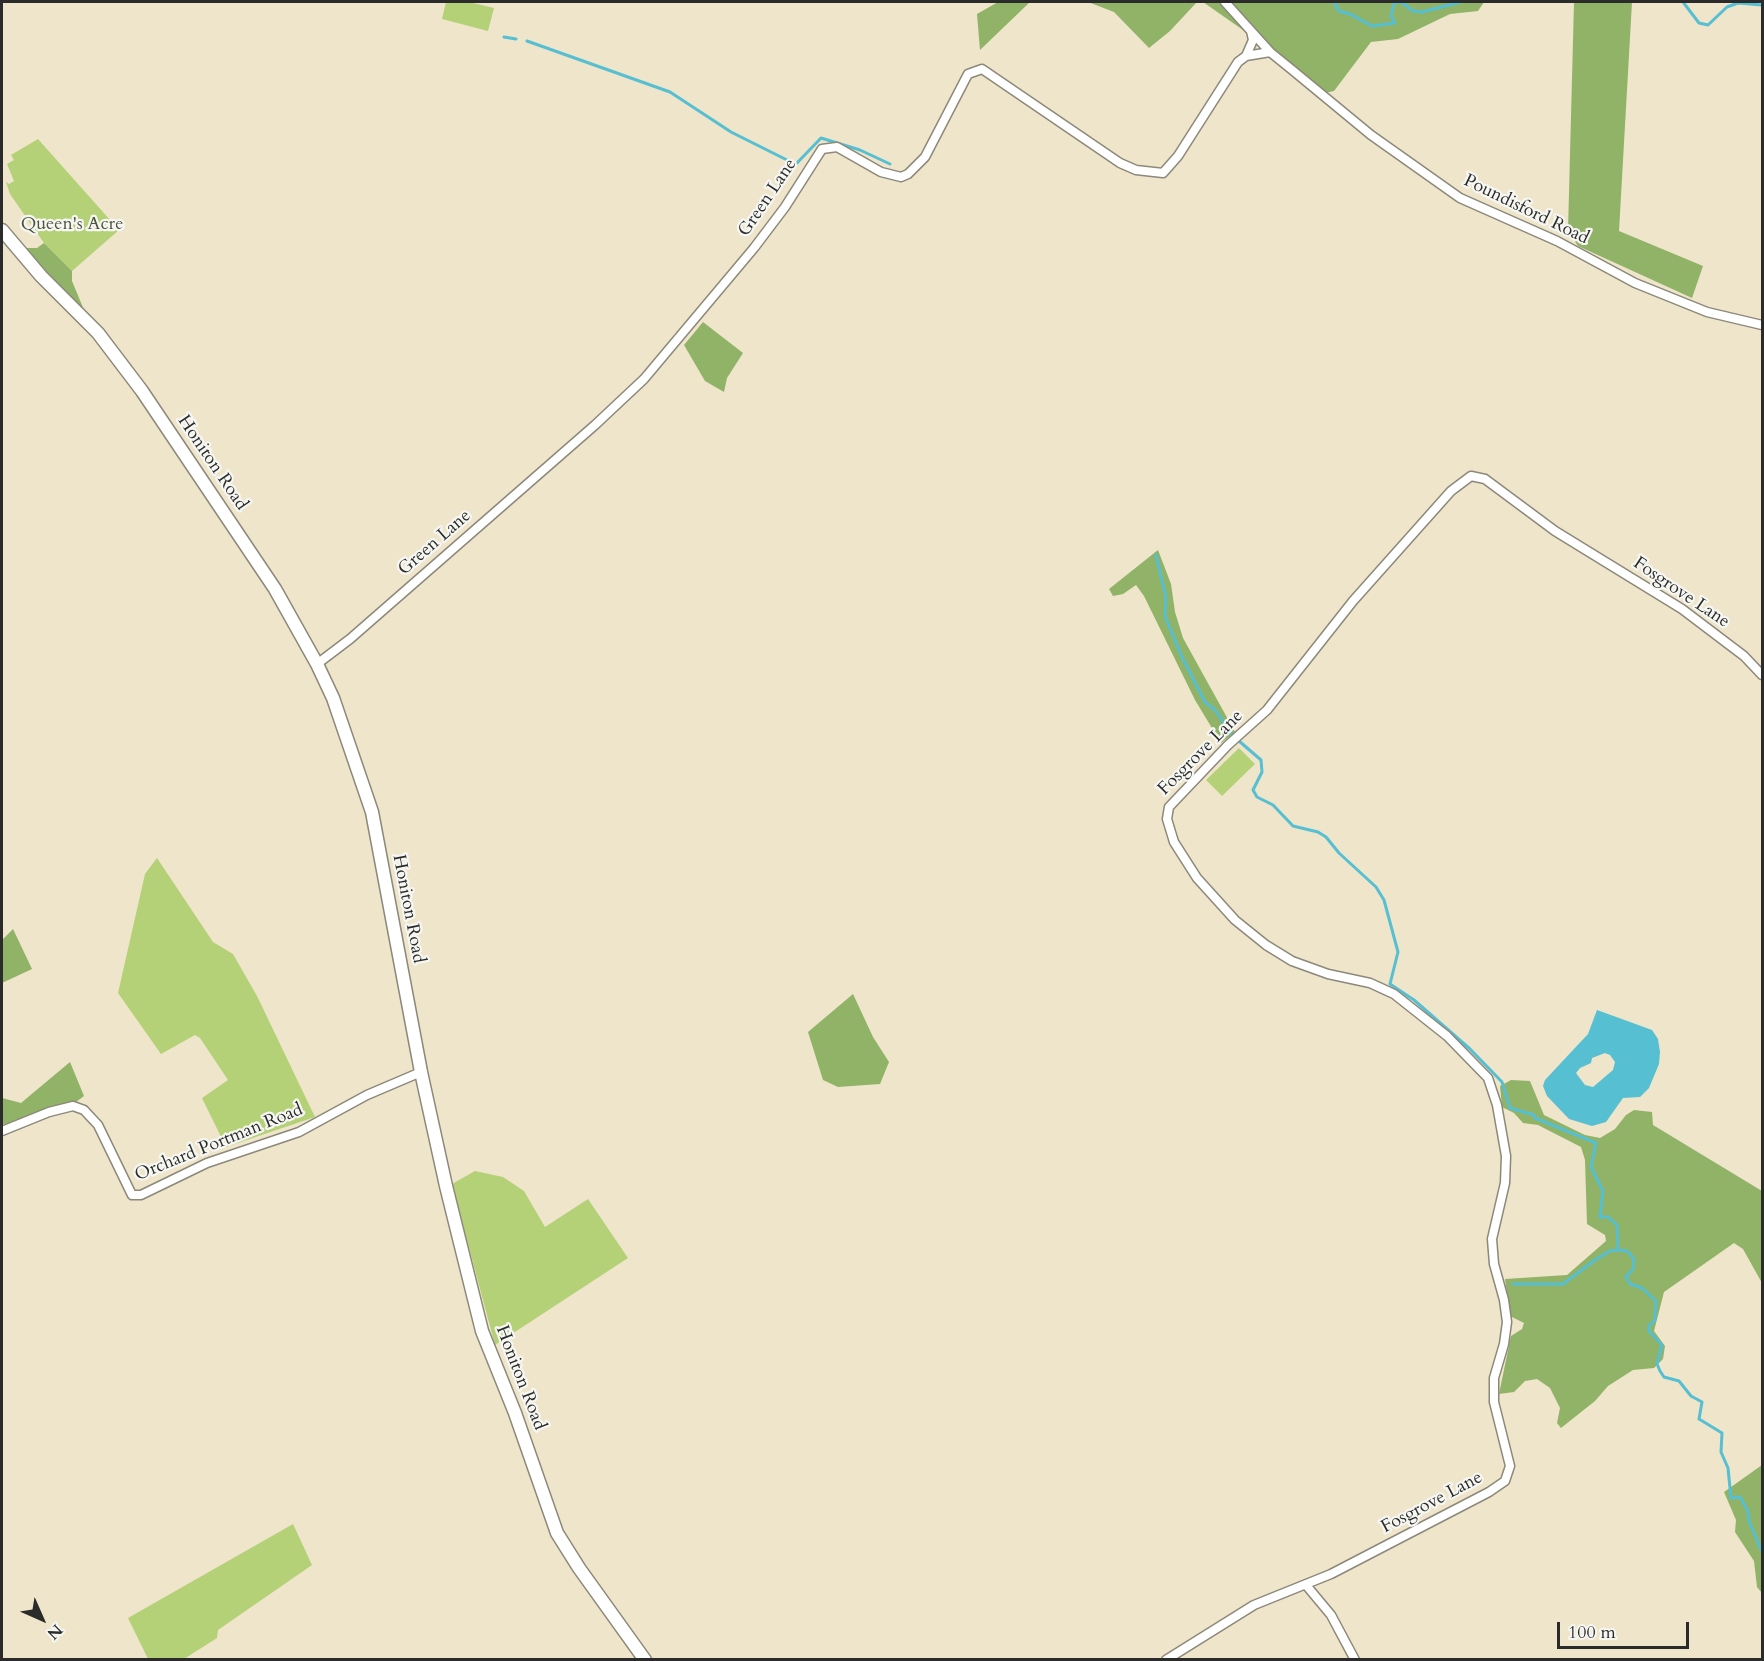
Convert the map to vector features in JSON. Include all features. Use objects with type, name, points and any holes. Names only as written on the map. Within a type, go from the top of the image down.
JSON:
[{"type":"main road","name":"Honiton Road","points":[[2,230],[41,276],[98,333],[124,366],[275,589],[317,664],[345,729],[372,812],[421,1072],[446,1186],[482,1330],[516,1413],[549,1514],[573,1559],[645,1659]]},
{"type":"street","name":"Poundisford Road","points":[[1225,2],[1270,52],[1371,135],[1460,198],[1557,241],[1597,265],[1635,283],[1707,312],[1762,325]]},
{"type":"street","points":[[1246,56],[1253,40],[1251,30]]},
{"type":"street","points":[[1246,56],[1270,52]]},
{"type":"street","name":"Green Lane","points":[[317,664],[351,639],[586,433],[644,378],[754,248],[785,207],[822,149],[837,147],[881,172],[901,177],[908,174],[925,157],[968,74],[982,69],[1120,163],[1136,170],[1163,173],[1178,156],[1238,62],[1246,56]]},
{"type":"street","name":"Fosgrove Lane","points":[[1306,1585],[1473,1501],[1500,1486],[1509,1476],[1509,1461],[1499,1430],[1494,1402],[1494,1378],[1504,1344],[1507,1322],[1492,1251],[1506,1171],[1499,1118],[1488,1078],[1458,1047],[1406,1003],[1370,982],[1328,974],[1292,961],[1266,945],[1235,920],[1197,878],[1174,842],[1167,819],[1169,807],[1227,746],[1267,710],[1353,601],[1451,491],[1471,476],[1485,479],[1555,531],[1682,609],[1744,656],[1762,675]]},
{"type":"street","name":"Orchard Portman Road","points":[[2,1131],[49,1112],[73,1106],[84,1110],[98,1125],[132,1195],[141,1195],[207,1163],[299,1132],[367,1095],[421,1072]]},
{"type":"street","points":[[1166,1659],[1254,1605],[1306,1585],[1331,1615],[1355,1659]]},
{"type":"green space","points":[[446,2],[469,2],[494,8],[488,31],[442,19]]},
{"type":"green space","points":[[998,2],[1030,2],[980,50],[977,14]]},
{"type":"green space","points":[[1088,2],[1197,2],[1170,31],[1149,48],[1114,12]]},
{"type":"green space","points":[[1203,2],[1484,2],[1478,11],[1450,14],[1398,39],[1371,42],[1334,91],[1325,93],[1273,51]]},
{"type":"green space","points":[[1574,2],[1632,2],[1619,231],[1703,266],[1692,298],[1578,246],[1568,231]]},
{"type":"green space","name":"Queen's Acre","points":[[38,139],[119,230],[72,271],[44,243],[10,194],[6,182],[9,184],[14,181],[7,164],[14,160],[11,155]]},
{"type":"green space","points":[[44,243],[72,271],[72,281],[84,310],[24,248],[37,248]]},
{"type":"green space","points":[[703,322],[743,353],[727,378],[724,392],[705,381],[684,345]]},
{"type":"green space","points":[[1158,550],[1171,584],[1175,612],[1183,638],[1235,732],[1221,743],[1195,700],[1144,596],[1136,585],[1123,594],[1113,596],[1109,589]]},
{"type":"green space","points":[[1239,748],[1255,764],[1222,796],[1206,780]]},
{"type":"green space","points":[[157,858],[213,942],[233,954],[257,996],[315,1117],[226,1147],[202,1098],[228,1080],[200,1038],[195,1035],[161,1054],[118,993],[145,874]]},
{"type":"green space","points":[[13,929],[32,969],[2,983],[2,940]]},
{"type":"green space","points":[[853,994],[873,1037],[889,1062],[880,1084],[838,1087],[823,1080],[808,1032]]},
{"type":"green space","points":[[70,1062],[84,1096],[76,1102],[2,1125],[2,1098],[21,1103]]},
{"type":"green space","points":[[1511,1080],[1530,1081],[1544,1115],[1585,1135],[1600,1138],[1615,1129],[1626,1115],[1634,1110],[1652,1112],[1653,1125],[1762,1191],[1762,1283],[1743,1249],[1734,1243],[1664,1292],[1654,1331],[1665,1346],[1663,1359],[1654,1368],[1633,1370],[1608,1386],[1595,1401],[1561,1428],[1557,1423],[1560,1408],[1550,1388],[1537,1379],[1525,1381],[1514,1392],[1499,1394],[1511,1336],[1522,1329],[1524,1323],[1510,1316],[1505,1279],[1567,1275],[1606,1241],[1605,1235],[1587,1224],[1585,1160],[1581,1147],[1538,1125],[1523,1123],[1514,1113],[1502,1107],[1500,1086]]},
{"type":"green space","points":[[475,1171],[503,1177],[524,1191],[545,1227],[588,1199],[628,1258],[495,1345],[452,1184]]},
{"type":"green space","points":[[1762,1465],[1762,1593],[1757,1587],[1754,1561],[1735,1532],[1736,1520],[1724,1492]]},
{"type":"green space","points":[[293,1524],[312,1565],[218,1630],[217,1638],[184,1659],[148,1659],[128,1618]]},
{"type":"water","points":[[1597,1010],[1652,1030],[1658,1039],[1660,1052],[1659,1064],[1649,1088],[1640,1097],[1623,1098],[1606,1122],[1592,1126],[1569,1119],[1547,1096],[1543,1086],[1545,1080],[1588,1034]],"holes":[[[1605,1053],[1610,1055],[1615,1062],[1613,1070],[1593,1087],[1585,1085],[1576,1073],[1580,1068],[1591,1063],[1592,1058]]]},
{"type":"waterway","points":[[1334,2],[1339,11],[1350,14],[1372,26],[1395,23],[1391,16],[1394,3],[1401,2],[1413,11],[1422,12],[1461,2]]},
{"type":"waterway","points":[[1683,2],[1699,23],[1708,25],[1727,7],[1738,3],[1762,5]]},
{"type":"waterway","points":[[504,37],[516,39]]},
{"type":"waterway","points":[[527,41],[670,92],[731,132],[793,163],[797,163],[821,138],[860,150],[890,164]]},
{"type":"waterway","points":[[1156,555],[1166,597],[1165,616],[1182,657],[1205,702],[1215,710],[1232,734]]},
{"type":"waterway","points":[[1239,741],[1261,760],[1262,772],[1253,790],[1257,797],[1273,805],[1293,826],[1318,832],[1326,837],[1339,853],[1376,887],[1384,900],[1398,952],[1390,984],[1414,1000],[1470,1049],[1502,1082],[1510,1108],[1534,1115],[1535,1118],[1596,1143],[1591,1167],[1603,1191],[1600,1217],[1608,1217],[1617,1225],[1618,1250],[1627,1251],[1634,1259],[1633,1269],[1626,1277],[1630,1284],[1642,1288],[1656,1301],[1655,1320],[1649,1326],[1649,1331],[1662,1345],[1657,1364],[1664,1377],[1679,1381],[1691,1396],[1702,1402],[1699,1419],[1722,1433],[1721,1452],[1728,1468],[1731,1498],[1740,1497],[1748,1511],[1749,1521],[1762,1552]]},
{"type":"waterway","points":[[1513,1284],[1563,1284],[1595,1260],[1610,1251],[1617,1250]]}]
